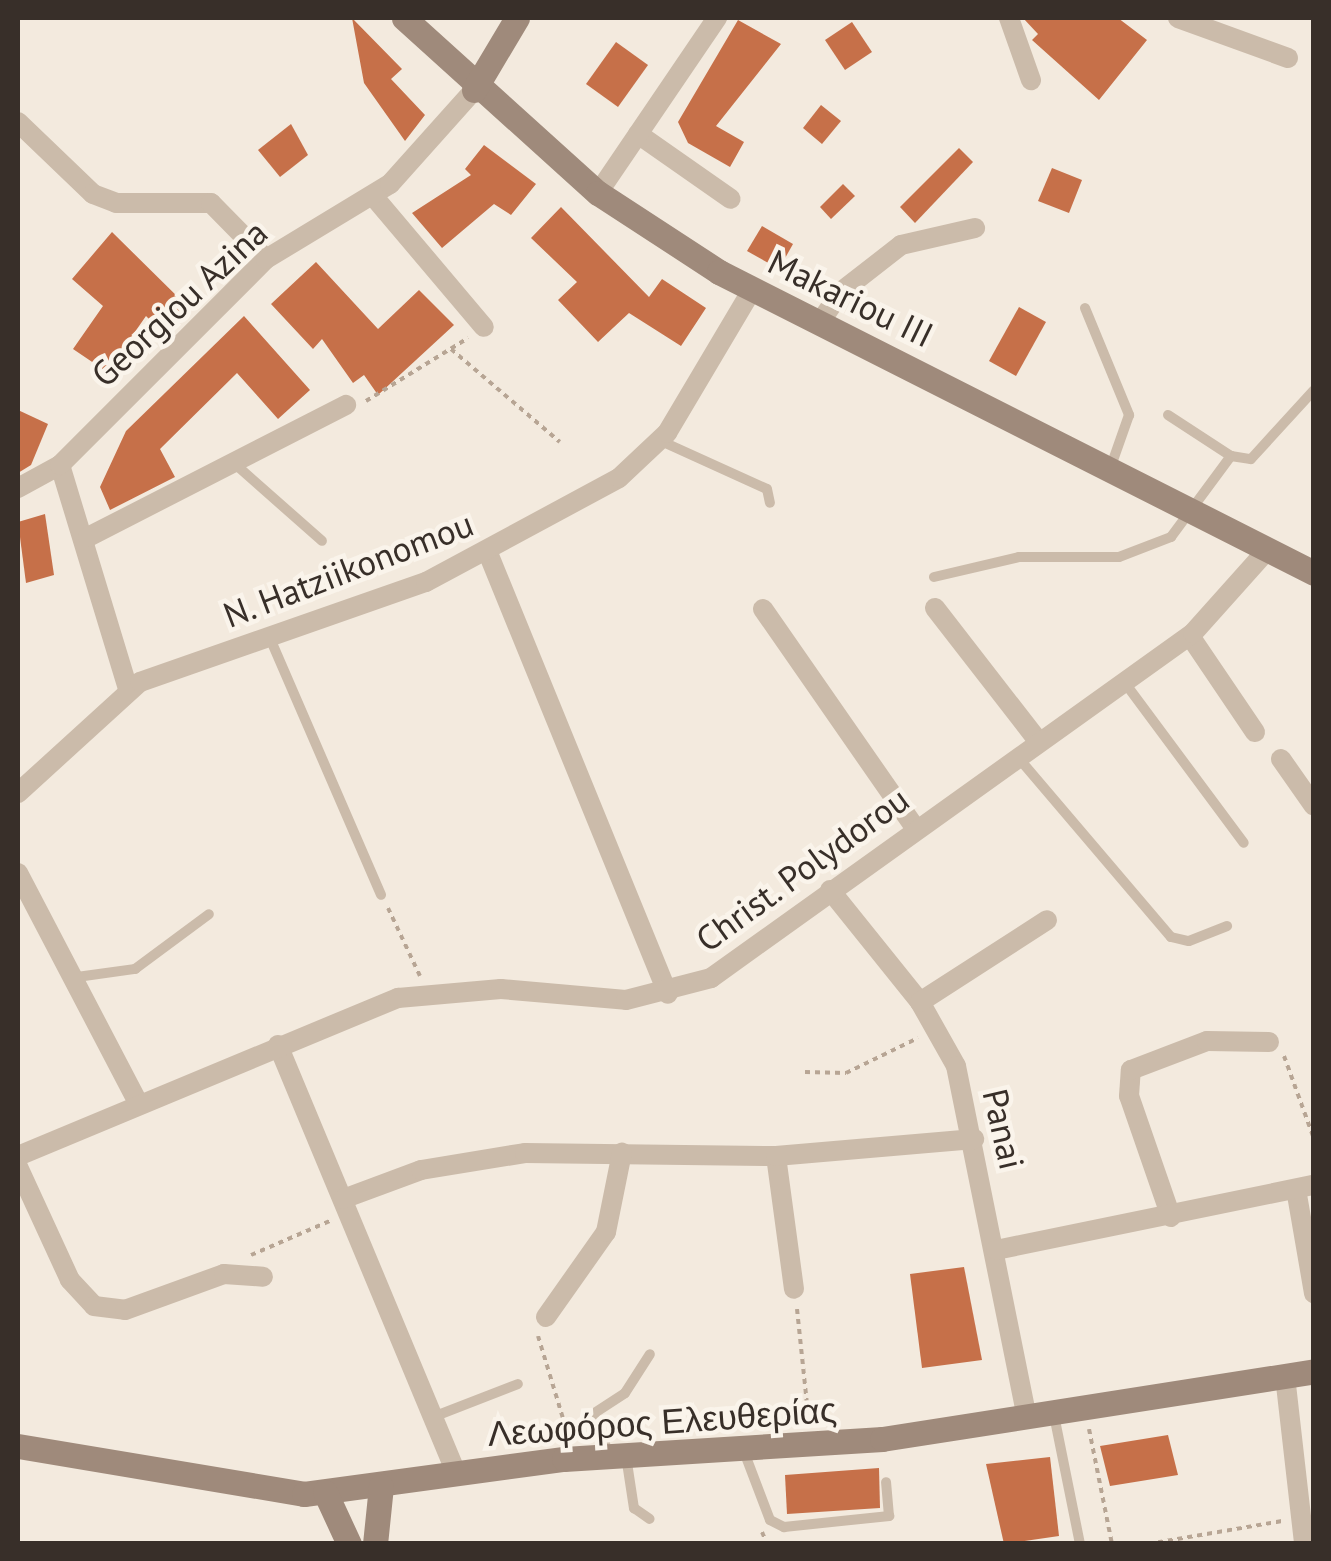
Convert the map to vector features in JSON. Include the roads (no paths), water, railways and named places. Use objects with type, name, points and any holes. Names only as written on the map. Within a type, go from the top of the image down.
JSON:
[{"type":"main road","name":"Makariou III","points":[[404,18],[474,90],[598,193],[752,290],[1111,466],[1314,574]]},
{"type":"main road","points":[[474,90],[517,18]]},
{"type":"main road","name":"Λεωφόρος Ελευθερίας","points":[[18,1446],[253,1492],[324,1492],[576,1458],[811,1444],[1026,1419],[1314,1372]]},
{"type":"main road","points":[[375,1544],[381,1486]]},
{"type":"main road","points":[[324,1492],[349,1544]]},
{"type":"street","points":[[598,193],[717,18]]},
{"type":"street","points":[[1010,18],[1032,80]]},
{"type":"street","points":[[1178,18],[1288,58]]},
{"type":"street","name":"Georgiou Azina","points":[[18,488],[60,464],[266,258],[374,197],[474,90]]},
{"type":"street","points":[[18,122],[93,194],[116,203],[212,203],[266,258]]},
{"type":"street","points":[[638,134],[731,199]]},
{"type":"street","points":[[374,197],[484,327]]},
{"type":"street","points":[[820,322],[842,291],[901,245],[975,228]]},
{"type":"street","name":"N. Hatziikonomou","points":[[18,793],[128,689],[488,553],[619,478],[660,441],[752,290]]},
{"type":"street","points":[[88,537],[346,405]]},
{"type":"street","points":[[60,464],[88,537],[128,689]]},
{"type":"street","name":"Christ. Polydorou","points":[[18,1156],[278,1045],[428,992],[668,994],[721,972],[914,826],[1190,636],[1268,549]]},
{"type":"street","points":[[488,553],[668,994]]},
{"type":"street","points":[[936,608],[1038,741]]},
{"type":"street","points":[[763,609],[914,826]]},
{"type":"street","points":[[1190,636],[1255,732]]},
{"type":"street","points":[[1281,759],[1314,806]]},
{"type":"street","points":[[18,873],[77,977],[139,1104]]},
{"type":"street","name":"Panai","points":[[830,890],[938,1028],[974,1138],[1026,1419]]},
{"type":"street","points":[[920,1002],[1047,920]]},
{"type":"street","points":[[1171,1217],[1130,1096],[1132,1070],[1207,1041],[1269,1042]]},
{"type":"street","points":[[278,1045],[456,1473]]},
{"type":"street","points":[[347,1206],[483,1158],[622,1153],[776,1156],[974,1138]]},
{"type":"street","points":[[546,1316],[606,1232],[622,1153]]},
{"type":"street","points":[[776,1156],[794,1289]]},
{"type":"street","points":[[18,1167],[70,1280],[94,1306],[125,1310],[253,1275]]},
{"type":"street","points":[[996,1250],[1305,1187],[1314,1293]]},
{"type":"street","points":[[1285,1376],[1304,1544]]},
{"type":"lane","points":[[1086,308],[1128,415],[1111,466]]},
{"type":"lane","points":[[1168,415],[1231,456],[1260,455],[1314,390]]},
{"type":"lane","points":[[660,441],[767,489],[770,504]]},
{"type":"lane","points":[[934,576],[1019,557],[1119,557],[1171,538],[1197,511],[1231,456]]},
{"type":"lane","points":[[235,464],[322,541]]},
{"type":"lane","points":[[268,636],[382,895]]},
{"type":"lane","points":[[1125,683],[1244,843]]},
{"type":"lane","points":[[1016,755],[1172,937],[1189,941],[1227,926]]},
{"type":"lane","points":[[77,977],[135,968],[209,914]]},
{"type":"lane","points":[[650,1354],[625,1393],[593,1414],[618,1456],[634,1508],[650,1518]]},
{"type":"lane","points":[[433,1417],[518,1384]]},
{"type":"lane","points":[[1054,1414],[1080,1544]]},
{"type":"lane","points":[[742,1448],[770,1520],[784,1527],[889,1516],[886,1482]]}]
